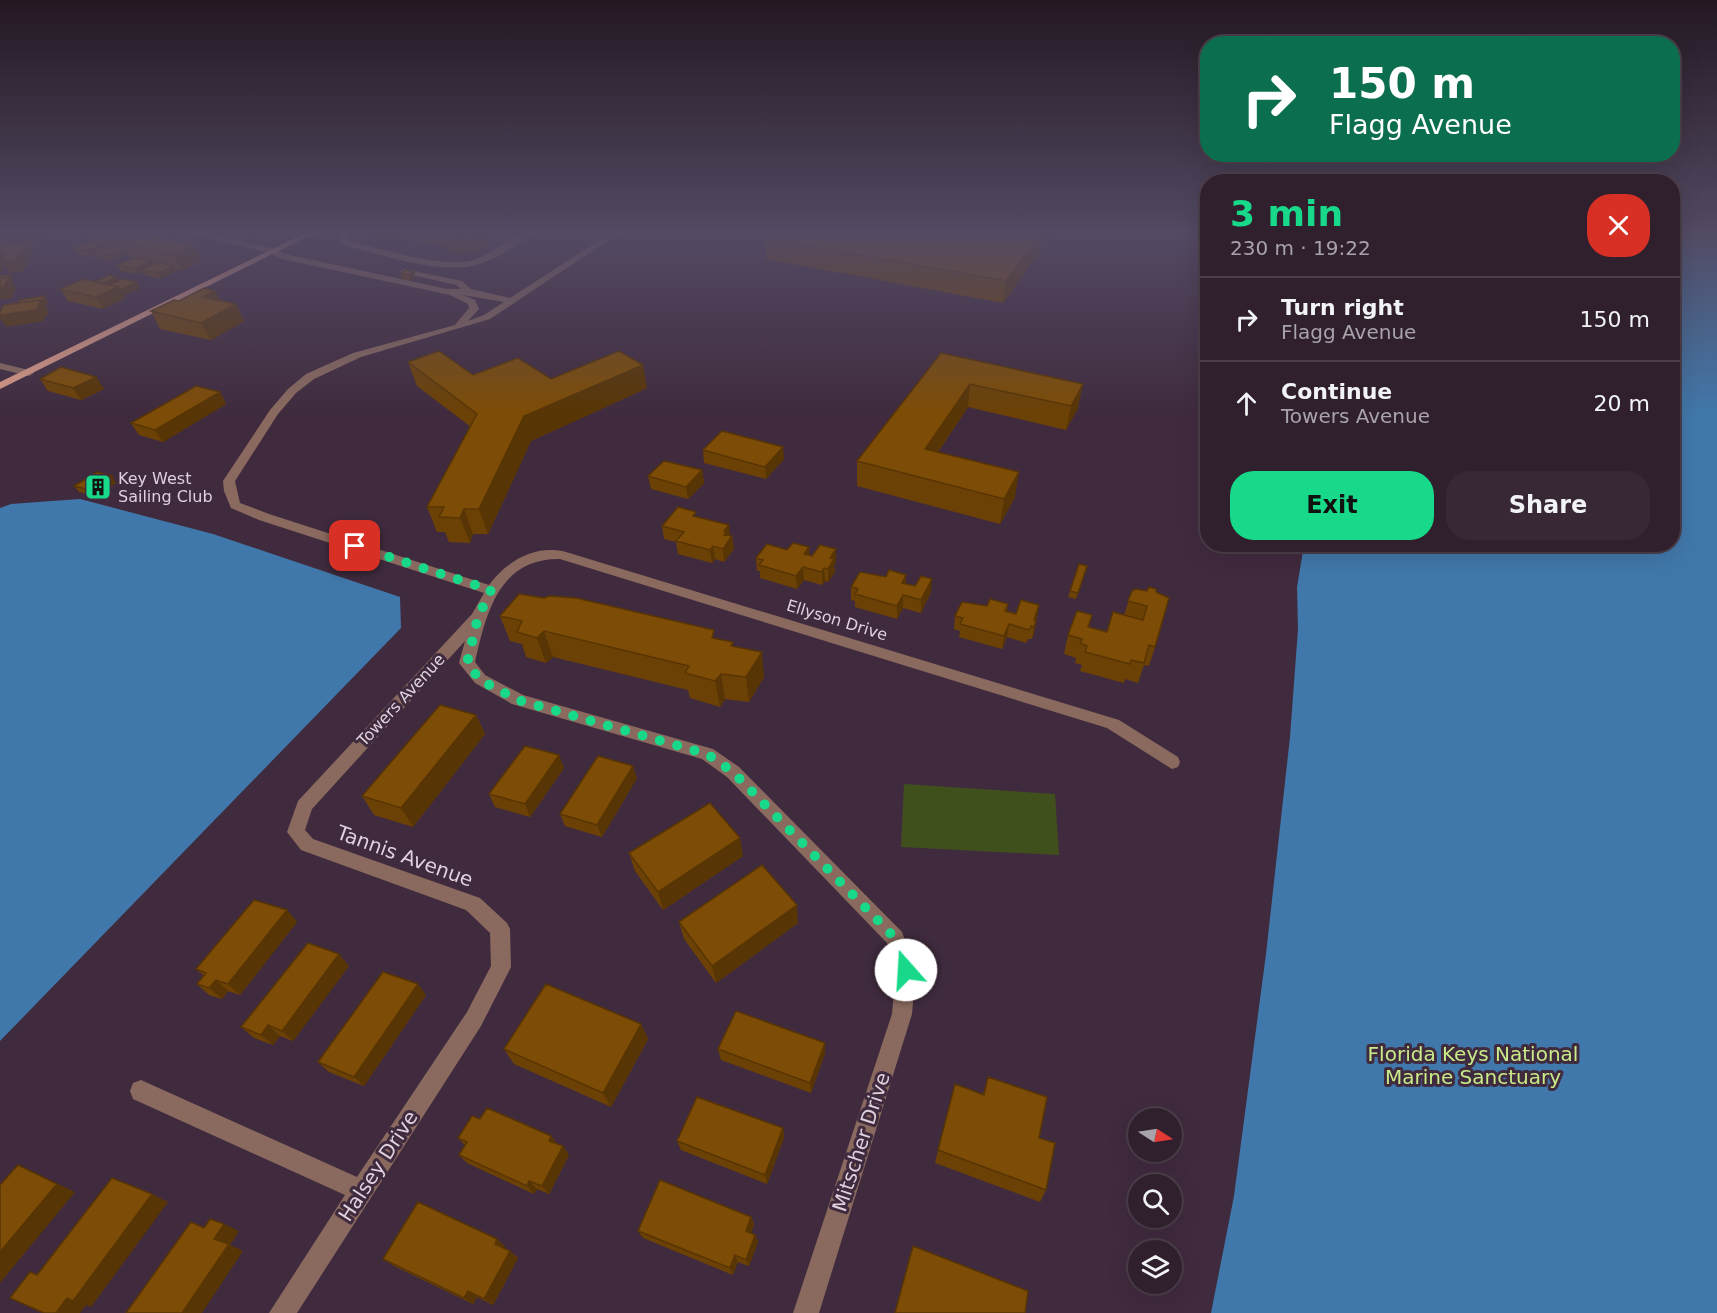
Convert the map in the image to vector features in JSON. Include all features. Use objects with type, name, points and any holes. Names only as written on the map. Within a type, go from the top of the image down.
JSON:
[{"type":"main road","points":[[0,386],[192,291]]},
{"type":"street","points":[[444,291],[472,302],[474,309],[469,316],[448,331]]},
{"type":"street","points":[[491,590],[264,517],[235,505],[229,481],[263,426],[293,390],[316,373],[342,361],[448,331],[487,317],[528,291]]},
{"type":"street","points":[[447,292],[472,292],[513,301]]},
{"type":"street","points":[[0,366],[29,373]]},
{"type":"street","name":"Ellyson Drive","points":[[491,590],[515,566],[537,556],[561,555],[1113,724],[1172,762]]},
{"type":"street","name":"Towers Avenue","points":[[304,806],[478,617],[491,590]]},
{"type":"street","name":"Mitscher Drive","points":[[478,617],[467,663],[480,680],[518,700],[707,754],[733,772],[895,938],[906,970],[902,1014],[806,1313]]},
{"type":"street","name":"Tannis Avenue","points":[[304,806],[296,832],[307,845],[473,904],[500,929],[501,967],[474,1019]]},
{"type":"street","name":"Halsey Drive","points":[[282,1313],[474,1019]]},
{"type":"street","points":[[141,1090],[362,1191]]},
{"type":"green space","points":[[904,784],[1055,794],[1059,855],[901,847]]},
{"type":"water","name":"Florida Keys National Marine Sanctuary","points":[[1680,291],[1717,291],[1717,1313],[1174,1313],[1178,1294],[1182,1294],[1182,1279],[1211,1156],[1246,951],[1294,552],[1680,552]]},
{"type":"water","points":[[80,499],[213,534],[400,597],[401,628],[0,1041],[0,508],[11,504]]},
{"type":"pier","points":[[1290,552],[1303,552],[1297,587],[1298,629],[1290,737],[1266,954],[1234,1196],[1211,1313],[1171,1313],[1175,1294],[1182,1294],[1182,1266],[1208,1156],[1243,951]]},
{"type":"building","points":[[70,291],[109,291],[96,297]]},
{"type":"building","points":[[198,291],[214,291],[203,297],[236,304],[201,323],[151,311],[174,300],[179,301]]},
{"type":"building","points":[[44,296],[42,302],[41,300],[18,303],[19,300]]},
{"type":"building","points":[[41,300],[36,310],[0,315],[4,305]]},
{"type":"building","points":[[439,351],[473,375],[518,358],[551,379],[619,351],[643,365],[524,416],[479,509],[464,509],[460,518],[439,517],[444,507],[427,507],[477,414],[408,362]]},
{"type":"building","points":[[941,353],[1083,384],[1071,406],[970,384],[925,449],[1019,472],[1004,499],[857,461]]},
{"type":"building","points":[[61,367],[96,377],[73,388],[40,379]]},
{"type":"building","points":[[196,386],[220,392],[155,430],[131,423]]},
{"type":"building","points":[[722,431],[783,447],[765,467],[703,450]]},
{"type":"building","points":[[664,461],[702,470],[686,487],[648,476]]},
{"type":"building","points":[[97,472],[112,476],[90,490],[74,486]]},
{"type":"building","points":[[678,507],[696,512],[693,516],[729,525],[724,535],[732,536],[723,549],[713,546],[710,550],[676,541],[684,532],[662,526]]},
{"type":"building","points":[[793,543],[809,547],[804,554],[812,556],[820,545],[836,549],[830,558],[834,559],[828,569],[824,568],[822,572],[803,567],[796,576],[759,565],[763,560],[756,558],[767,544],[787,550]]},
{"type":"building","points":[[1079,564],[1087,566],[1078,593],[1070,591]]},
{"type":"building","points":[[889,570],[906,575],[902,583],[915,586],[921,576],[932,579],[921,600],[903,595],[897,606],[855,594],[858,589],[851,587],[860,572],[886,577]]},
{"type":"building","points":[[1149,587],[1169,598],[1155,647],[1149,645],[1144,663],[1131,660],[1130,664],[1085,652],[1087,646],[1080,643],[1082,639],[1068,635],[1077,611],[1092,615],[1088,627],[1107,632],[1113,612],[1143,620],[1147,606],[1128,601],[1132,591],[1136,589],[1147,591]]},
{"type":"building","points":[[519,594],[544,598],[549,596],[576,598],[714,630],[712,638],[733,642],[731,646],[762,652],[746,677],[721,674],[715,681],[685,673],[689,666],[544,631],[537,638],[517,632],[522,621],[500,616]]},
{"type":"building","points":[[990,599],[1008,604],[1005,611],[1016,614],[1021,600],[1039,605],[1034,627],[1031,626],[1029,630],[1009,624],[1004,636],[960,624],[963,618],[955,616],[962,602],[987,606]]},
{"type":"building","points":[[440,705],[476,715],[401,808],[362,796]]},
{"type":"building","points":[[525,746],[559,755],[525,804],[489,794]]},
{"type":"building","points":[[598,756],[633,766],[597,825],[560,814]]},
{"type":"building","points":[[710,803],[740,838],[658,892],[629,853]]},
{"type":"building","points":[[762,865],[797,905],[712,966],[679,922]]},
{"type":"building","points":[[254,900],[287,910],[228,984],[216,980],[209,988],[197,984],[206,973],[196,969]]},
{"type":"building","points":[[308,943],[339,954],[282,1031],[268,1025],[261,1035],[241,1027]]},
{"type":"building","points":[[383,972],[418,984],[354,1077],[318,1062]]},
{"type":"building","points":[[546,984],[641,1024],[603,1093],[504,1049]]},
{"type":"building","points":[[736,1011],[825,1043],[810,1083],[718,1049]]},
{"type":"building","points":[[988,1077],[1047,1097],[1039,1138],[1055,1143],[1046,1190],[938,1150],[955,1084],[984,1095]]},
{"type":"building","points":[[697,1097],[783,1128],[765,1175],[677,1141]]},
{"type":"building","points":[[487,1108],[551,1136],[549,1141],[563,1146],[542,1186],[529,1181],[527,1186],[459,1155],[467,1142],[458,1138],[472,1116],[480,1119]]},
{"type":"building","points":[[18,1165],[57,1184],[0,1252],[0,1185]]},
{"type":"building","points":[[112,1178],[152,1194],[73,1301],[67,1298],[56,1313],[44,1313],[10,1298],[30,1272],[37,1275]]},
{"type":"building","points":[[660,1180],[751,1217],[746,1231],[755,1235],[746,1260],[735,1255],[730,1268],[638,1231]]},
{"type":"building","points":[[418,1202],[497,1239],[495,1244],[510,1251],[484,1299],[468,1291],[464,1298],[383,1259]]},
{"type":"building","points":[[210,1219],[224,1224],[214,1239],[229,1244],[182,1313],[126,1313],[191,1222],[204,1228]]},
{"type":"building","points":[[913,1246],[1028,1291],[1025,1313],[895,1313]]},
{"type":"place","name":"Key West Sailing Club","points":[[98,487]]},
{"type":"route","points":[[355,546],[491,590],[478,617],[467,663],[480,680],[518,700],[707,754],[733,772],[895,938],[906,970]]}]
